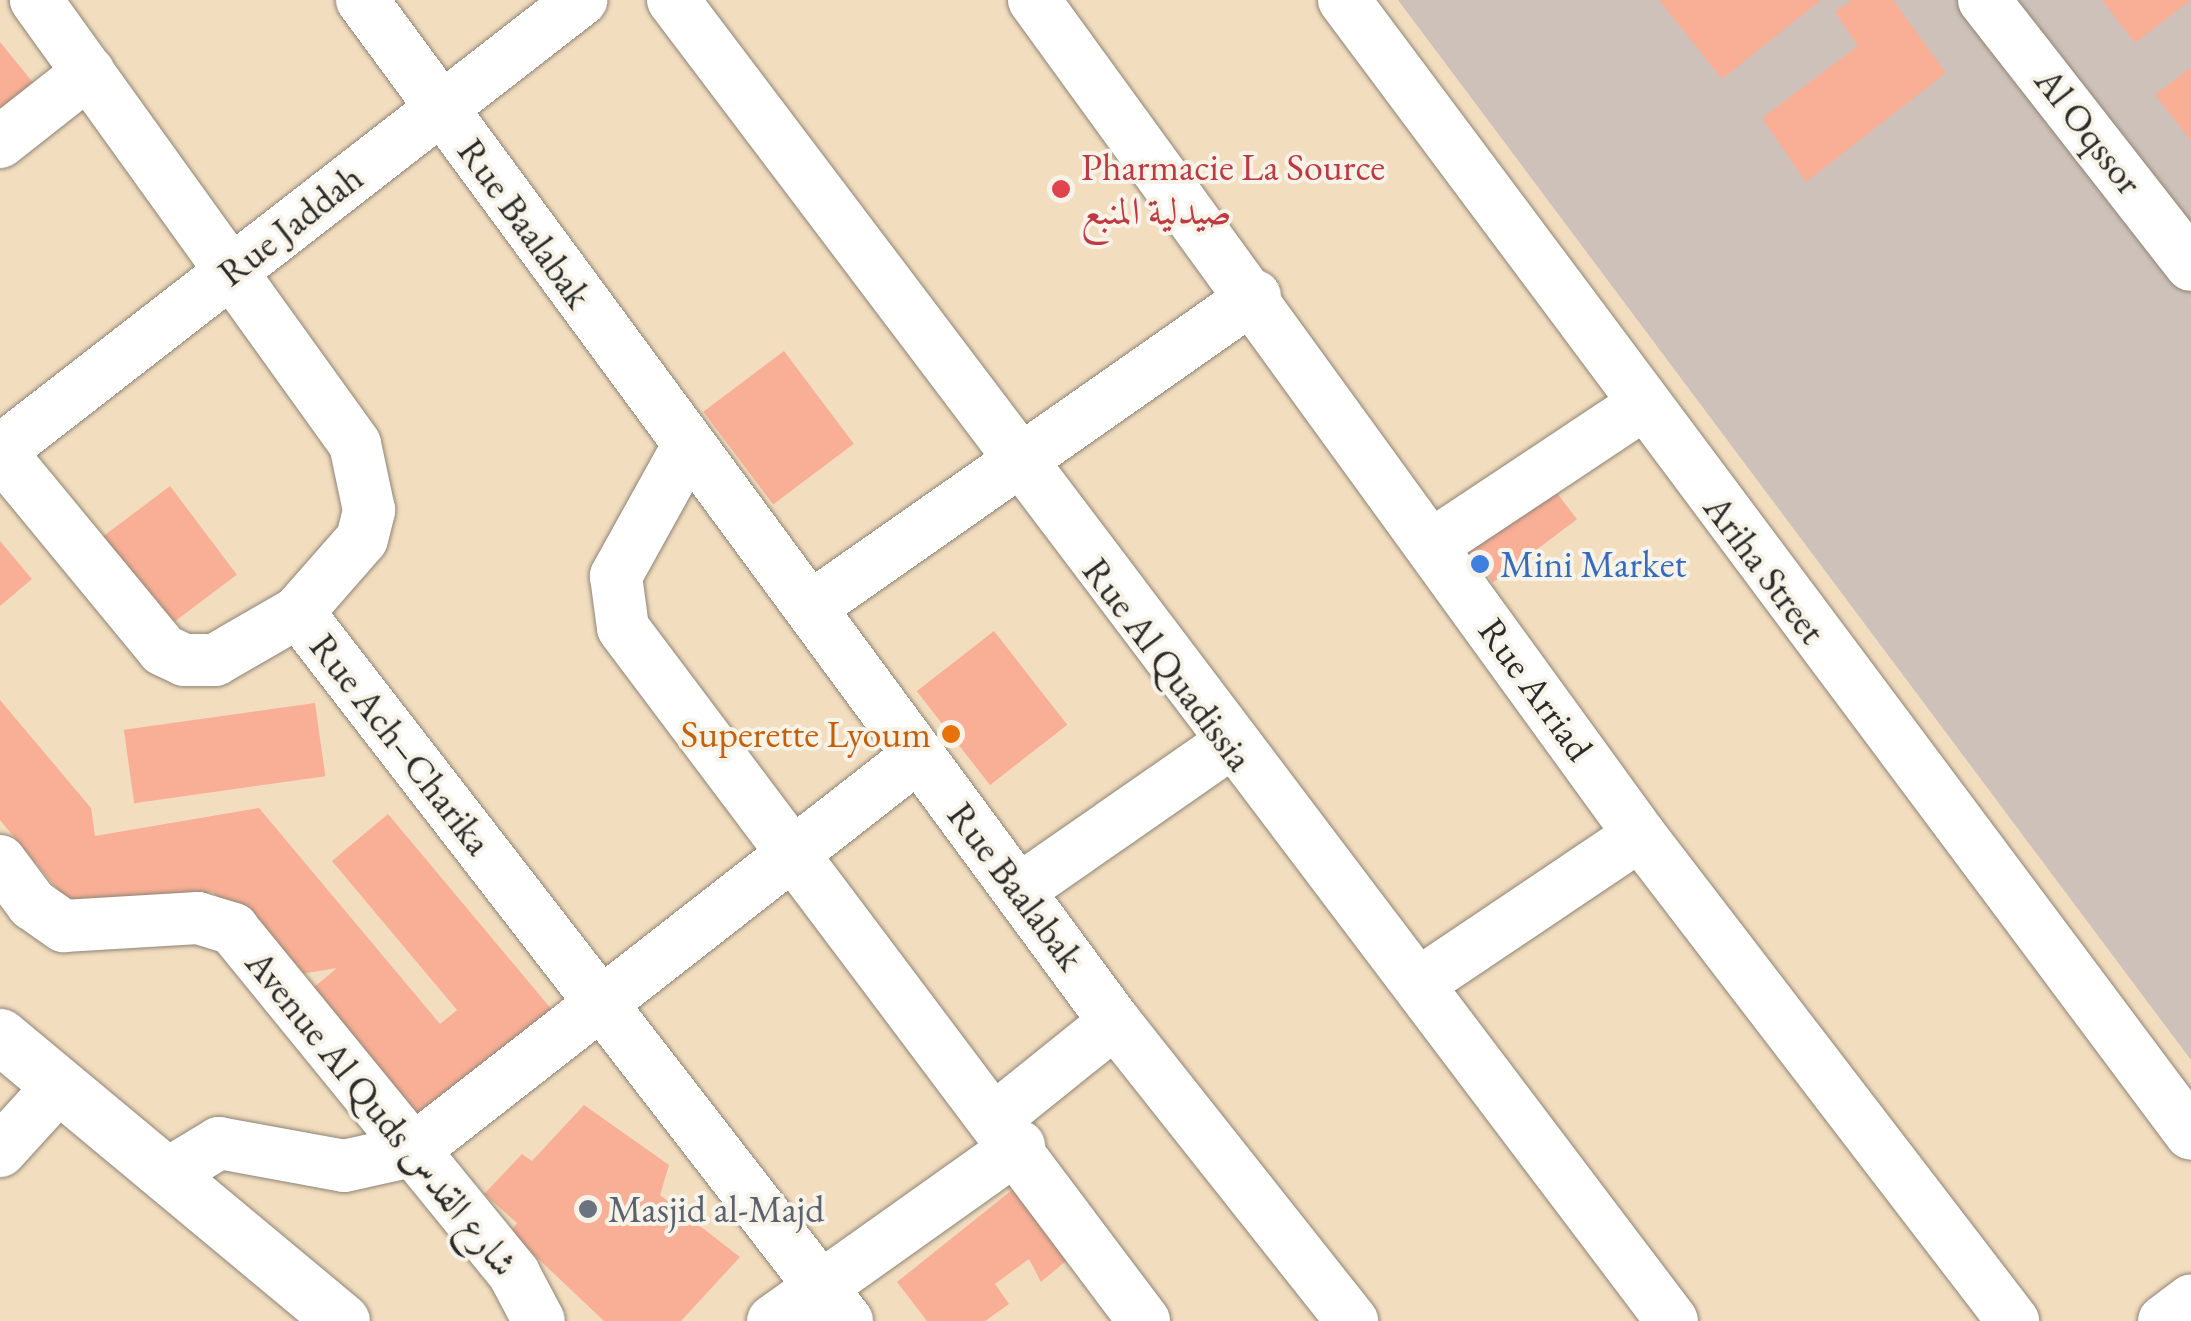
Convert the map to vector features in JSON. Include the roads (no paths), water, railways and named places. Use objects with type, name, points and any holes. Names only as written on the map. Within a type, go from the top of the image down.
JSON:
[{"type":"main road","points":[[0,1036],[342,1321]]},
{"type":"street","name":"Rue Ach–Charika","points":[[36,0],[355,444],[370,482],[362,539],[298,612],[834,1303]]},
{"type":"street","name":"Rue Baalabak","points":[[362,0],[918,756],[1022,888],[1116,1022],[1352,1321]]},
{"type":"street","name":"Rue Jaddah","points":[[0,451],[581,0]]},
{"type":"street","name":"Rue Al Quadissia","points":[[673,0],[1228,746],[1418,984],[1672,1321]]},
{"type":"street","name":"Rue Arriad","points":[[1034,0],[1255,296],[1640,835],[2012,1321]]},
{"type":"street","name":"Ariha Street","points":[[1344,0],[1640,407],[2191,1134]]},
{"type":"street","name":"Al Oqssor","points":[[1984,0],[2191,265]]},
{"type":"street","points":[[0,142],[89,72]]},
{"type":"street","points":[[812,607],[1255,296]]},
{"type":"street","points":[[1432,545],[1640,407]]},
{"type":"street","points":[[688,446],[628,545],[613,586],[616,612],[1008,1131],[1144,1321]]},
{"type":"street","points":[[0,451],[163,650],[215,660],[298,612]]},
{"type":"street","points":[[1022,888],[1228,746]]},
{"type":"street","points":[[166,1175],[219,1143],[344,1166],[412,1152],[600,998],[918,756]]},
{"type":"street","points":[[1418,984],[1640,835]]},
{"type":"street","name":"Avenue Al Quds شارع القدس","points":[[0,861],[32,904],[64,926],[198,918],[234,929],[514,1274],[539,1321]]},
{"type":"street","points":[[773,1321],[834,1303],[1116,1022]]},
{"type":"street","points":[[0,1151],[60,1085]]},
{"type":"street","points":[[2164,1321],[2191,1300]]},
{"type":"place","name":"Pharmacie La Source صيدلية المنبع","points":[[1061,189]]},
{"type":"place","name":"Mini Market","points":[[1480,564]]},
{"type":"place","name":"Superette Lyoum","points":[[951,734]]},
{"type":"place","name":"Masjid al-Majd","points":[[588,1209]]}]
